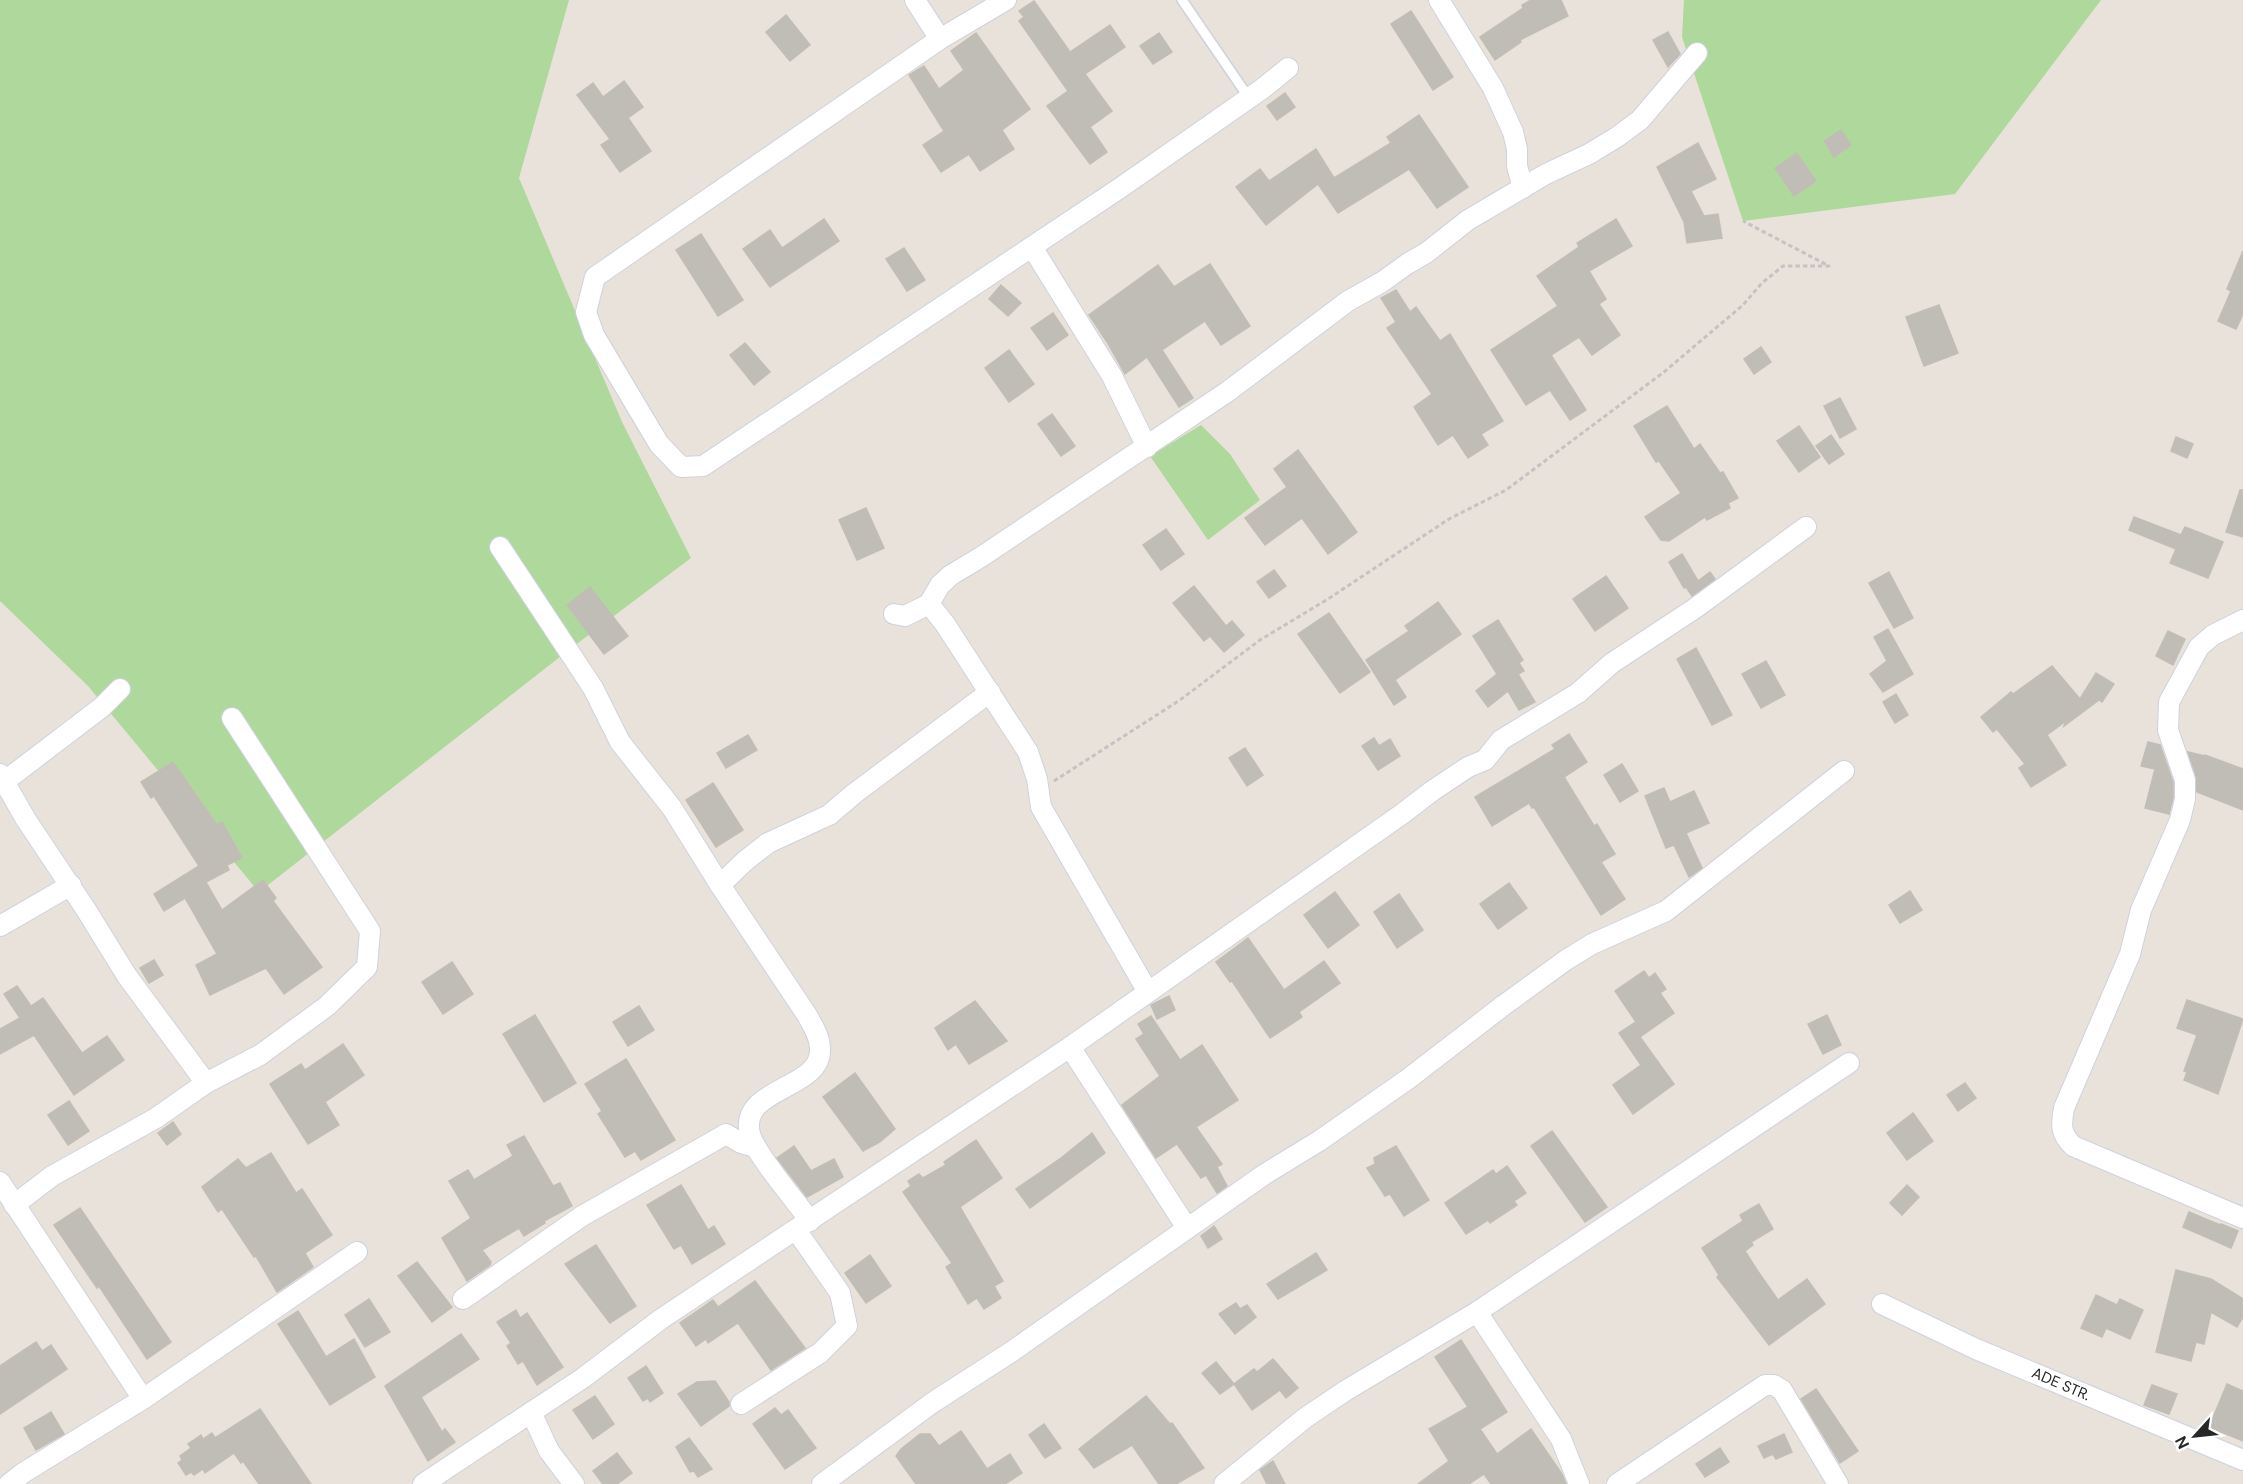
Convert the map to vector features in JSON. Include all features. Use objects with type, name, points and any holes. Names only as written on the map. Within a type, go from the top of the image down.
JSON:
[{"type":"street","points":[[915,0],[940,39]]},
{"type":"street","points":[[1006,0],[940,39],[595,277],[586,312],[594,335],[659,444],[681,466],[704,466],[1032,247],[1288,68]]},
{"type":"street","points":[[1439,0],[1501,105],[1513,132],[1517,149],[1517,166],[1524,188]]},
{"type":"street","points":[[894,614],[906,616],[929,604],[940,585],[951,575],[1147,447],[1227,392],[1348,301],[1426,253],[1468,220],[1546,174],[1589,154],[1640,120],[1697,53]]},
{"type":"street","points":[[1032,247],[1112,376],[1147,447]]},
{"type":"street","points":[[423,1484],[583,1378],[662,1319],[1070,1047],[1432,791],[1468,767],[1485,760],[1501,740],[1578,693],[1612,663],[1668,627],[1806,527]]},
{"type":"street","points":[[500,547],[593,688],[620,742],[672,808],[818,1035],[819,1061],[806,1075],[759,1102],[750,1118],[749,1132],[755,1147],[803,1225],[840,1293],[847,1326],[820,1353],[741,1404]]},
{"type":"street","points":[[929,604],[945,624],[1028,752],[1037,779],[1041,807],[1148,992]]},
{"type":"street","points":[[2243,620],[2213,634],[2199,647],[2169,702],[2168,730],[2185,780],[2185,799],[2180,820],[2142,910],[2130,954],[2064,1108],[2060,1127],[2063,1137],[2073,1146],[2243,1218]]},
{"type":"street","points":[[120,689],[102,707],[2,777],[127,976],[206,1083]]},
{"type":"street","points":[[720,885],[768,843],[829,815],[990,692]]},
{"type":"street","points":[[14,1205],[52,1176],[156,1118],[206,1083],[260,1054],[327,1006],[367,967],[370,931],[232,718]]},
{"type":"street","points":[[822,1484],[932,1403],[1011,1352],[1187,1228],[1408,1079],[1566,960],[1592,944],[1666,910],[1844,771]]},
{"type":"street","points":[[0,926],[71,885]]},
{"type":"street","points":[[1070,1047],[1187,1228]]},
{"type":"street","points":[[1224,1484],[1305,1418],[1345,1391],[1477,1312],[1849,1063]]},
{"type":"street","points":[[463,1299],[582,1216],[726,1134],[741,1143],[755,1147]]},
{"type":"street","points":[[0,1182],[143,1399]]},
{"type":"street","points":[[9,1484],[143,1399],[357,1252]]},
{"type":"street","name":"ADE STR.","points":[[1882,1304],[1976,1348],[2243,1460]]},
{"type":"street","points":[[1477,1312],[1561,1439],[1579,1484]]},
{"type":"street","points":[[1617,1484],[1765,1385],[1774,1385],[1782,1390],[1838,1484]]},
{"type":"street","points":[[531,1412],[549,1450],[574,1484]]},
{"type":"lane","points":[[1182,0],[1248,98]]},
{"type":"path","points":[[1039,791],[1180,699],[1260,640],[1328,599],[1449,519],[1506,489],[1664,372],[1743,305],[1762,283],[1783,266],[1828,266],[1743,221]]},
{"type":"green space","points":[[0,0],[569,0],[519,178],[622,422],[691,558],[570,649],[259,892],[88,686],[0,601]]},
{"type":"green space","points":[[1684,0],[2101,0],[1955,194],[1743,221],[1682,37]]},
{"type":"green space","points":[[1201,425],[1230,454],[1260,500],[1208,540],[1150,456]]},
{"type":"building","points":[[1531,0],[1561,0],[1568,16],[1520,40],[1521,42],[1495,60],[1480,37]]},
{"type":"building","points":[[1034,1],[1070,52],[1110,25],[1125,47],[1085,74],[1112,111],[1090,127],[1107,152],[1090,164],[1047,106],[1068,91],[1019,21],[1024,17],[1019,11]]},
{"type":"building","points":[[1411,11],[1453,77],[1433,90],[1391,24]]},
{"type":"building","points":[[786,15],[810,45],[790,61],[766,32]]},
{"type":"building","points":[[1668,32],[1680,54],[1668,67],[1653,40]]},
{"type":"building","points":[[976,33],[1030,109],[1002,130],[1014,149],[980,171],[969,154],[941,172],[923,145],[944,131],[909,75],[924,66],[939,89],[964,70],[951,51]]},
{"type":"building","points":[[1159,33],[1172,52],[1153,64],[1140,46]]},
{"type":"building","points":[[624,81],[643,107],[628,118],[651,151],[620,172],[601,145],[610,139],[577,95],[593,83],[603,97]]},
{"type":"building","points":[[1285,93],[1295,107],[1277,120],[1267,106]]},
{"type":"building","points":[[1419,115],[1468,187],[1437,208],[1409,169],[1338,213],[1318,184],[1266,225],[1236,187],[1260,169],[1269,181],[1316,149],[1334,178],[1391,143],[1387,137]]},
{"type":"building","points":[[1841,130],[1851,145],[1834,157],[1824,141]]},
{"type":"building","points":[[1698,143],[1716,179],[1691,191],[1704,216],[1718,214],[1722,238],[1687,243],[1684,222],[1657,167]]},
{"type":"building","points":[[1797,153],[1816,181],[1794,196],[1775,168]]},
{"type":"building","points":[[824,219],[839,241],[770,287],[743,249],[770,230],[782,248]]},
{"type":"building","points":[[1616,219],[1632,246],[1589,271],[1606,299],[1599,304],[1620,335],[1592,355],[1579,337],[1551,355],[1586,410],[1570,420],[1550,390],[1526,405],[1491,350],[1558,306],[1537,276],[1579,247],[1577,243]]},
{"type":"building","points":[[701,234],[743,300],[718,316],[676,250]]},
{"type":"building","points":[[904,248],[925,280],[907,291],[886,259]]},
{"type":"building","points":[[2243,251],[2243,314],[2236,329],[2218,321],[2231,291],[2227,289]]},
{"type":"building","points":[[1210,264],[1250,326],[1221,345],[1205,321],[1162,350],[1193,398],[1179,407],[1147,357],[1125,374],[1089,315],[1158,265],[1174,287]]},
{"type":"building","points":[[1001,285],[1021,303],[1008,316],[989,299]]},
{"type":"building","points":[[1396,290],[1410,312],[1416,307],[1440,341],[1450,334],[1503,421],[1481,434],[1488,445],[1468,458],[1453,435],[1438,445],[1414,407],[1432,394],[1387,328],[1396,322],[1381,298]]},
{"type":"building","points":[[1939,305],[1958,353],[1924,366],[1906,317]]},
{"type":"building","points":[[1053,313],[1068,335],[1047,350],[1031,328]]},
{"type":"building","points":[[745,343],[770,372],[754,385],[730,355]]},
{"type":"building","points":[[1761,347],[1771,362],[1754,374],[1744,359]]},
{"type":"building","points":[[1009,350],[1034,384],[1009,402],[985,368]]},
{"type":"building","points":[[1840,398],[1856,429],[1840,438],[1824,406]]},
{"type":"building","points":[[1667,406],[1694,449],[1700,444],[1720,473],[1723,472],[1738,498],[1728,503],[1730,508],[1707,520],[1705,517],[1669,541],[1661,540],[1645,517],[1681,493],[1659,461],[1656,462],[1634,426]]},
{"type":"building","points":[[1052,414],[1075,446],[1061,456],[1038,424]]},
{"type":"building","points":[[1799,426],[1820,457],[1799,472],[1777,441]]},
{"type":"building","points":[[1831,435],[1844,454],[1829,464],[1816,446]]},
{"type":"building","points":[[2176,437],[2193,444],[2187,458],[2171,451]]},
{"type":"building","points":[[1298,450],[1357,532],[1328,554],[1302,518],[1265,545],[1245,518],[1287,487],[1274,469]]},
{"type":"building","points":[[2240,490],[2243,490],[2243,537],[2226,532]]},
{"type":"building","points":[[866,508],[884,548],[857,560],[839,520]]},
{"type":"building","points":[[2134,517],[2181,535],[2185,527],[2223,542],[2208,578],[2170,563],[2176,549],[2129,530]]},
{"type":"building","points":[[1166,529],[1184,554],[1161,570],[1143,545]]},
{"type":"building","points":[[1682,554],[1698,581],[1710,572],[1715,579],[1692,596],[1686,587],[1684,588],[1669,562]]},
{"type":"building","points":[[1274,570],[1286,586],[1269,598],[1257,582]]},
{"type":"building","points":[[1889,572],[1913,618],[1894,628],[1869,583]]},
{"type":"building","points":[[1606,576],[1628,608],[1595,631],[1573,599]]},
{"type":"building","points":[[1194,586],[1226,626],[1232,621],[1244,635],[1224,652],[1210,636],[1204,641],[1173,603]]},
{"type":"building","points":[[590,587],[628,636],[604,654],[567,605]]},
{"type":"building","points":[[1438,602],[1461,634],[1395,680],[1406,697],[1394,705],[1366,660],[1409,631],[1405,626]]},
{"type":"building","points":[[1329,613],[1370,672],[1340,693],[1298,634]]},
{"type":"building","points":[[1498,620],[1523,660],[1519,663],[1524,671],[1518,674],[1535,702],[1519,710],[1508,691],[1488,707],[1476,691],[1497,674],[1473,636]]},
{"type":"building","points":[[1888,629],[1913,674],[1883,692],[1870,674],[1887,661],[1874,637]]},
{"type":"building","points":[[2168,631],[2185,639],[2173,665],[2156,656]]},
{"type":"building","points":[[1696,648],[1732,715],[1712,725],[1677,659]]},
{"type":"building","points":[[1766,661],[1785,695],[1761,708],[1742,674]]},
{"type":"building","points":[[2052,666],[2080,699],[2096,673],[2114,684],[2102,702],[2099,700],[2064,726],[2066,721],[2047,735],[2066,765],[2031,787],[2019,768],[2025,764],[1997,729],[1993,732],[1981,717],[2011,692],[2013,694]]},
{"type":"building","points":[[1896,694],[1908,715],[1895,723],[1883,702]]},
{"type":"building","points":[[1569,734],[1587,762],[1564,777],[1594,826],[1597,824],[1615,854],[1601,862],[1625,899],[1601,915],[1534,807],[1532,808],[1529,803],[1492,826],[1475,797],[1555,749],[1552,745]]},
{"type":"building","points":[[748,735],[757,750],[726,768],[717,753]]},
{"type":"building","points":[[1374,738],[1379,746],[1390,739],[1400,756],[1378,770],[1362,746]]},
{"type":"building","points":[[2148,742],[2160,745],[2173,782],[2173,798],[2169,814],[2145,808],[2155,769],[2141,766]]},
{"type":"building","points":[[1245,748],[1263,775],[1247,786],[1229,758]]},
{"type":"building","points":[[2188,752],[2205,755],[2243,769],[2243,810],[2197,792],[2196,776]]},
{"type":"building","points":[[173,762],[217,825],[222,822],[242,858],[227,865],[229,870],[206,882],[222,910],[263,880],[276,898],[273,901],[322,967],[284,994],[266,968],[210,995],[196,965],[217,954],[185,898],[164,911],[154,894],[199,866],[154,796],[151,798],[141,782]]},
{"type":"building","points":[[1622,764],[1638,791],[1620,802],[1604,775]]},
{"type":"building","points":[[713,783],[743,830],[716,847],[686,800]]},
{"type":"building","points":[[1664,788],[1670,802],[1694,791],[1709,823],[1686,833],[1702,868],[1689,877],[1674,845],[1666,848],[1645,796]]},
{"type":"building","points":[[1509,883],[1527,908],[1498,929],[1480,904]]},
{"type":"building","points":[[1910,891],[1922,910],[1900,923],[1889,905]]},
{"type":"building","points":[[1335,892],[1359,925],[1328,948],[1304,915]]},
{"type":"building","points":[[1399,894],[1423,930],[1397,948],[1374,912]]},
{"type":"building","points":[[1248,938],[1284,990],[1324,961],[1340,983],[1299,1012],[1302,1017],[1270,1038],[1232,981],[1230,982],[1216,962]]},
{"type":"building","points":[[154,960],[163,975],[149,983],[140,968]]},
{"type":"building","points":[[452,962],[473,994],[443,1014],[422,982]]},
{"type":"building","points":[[1644,971],[1649,978],[1655,973],[1666,989],[1660,993],[1674,1013],[1640,1037],[1674,1084],[1633,1114],[1613,1085],[1641,1065],[1619,1033],[1636,1022],[1615,991]]},
{"type":"building","points":[[17,986],[31,1006],[43,998],[82,1053],[107,1036],[124,1060],[74,1095],[34,1035],[0,1054],[0,1029],[20,1018],[4,994]]},
{"type":"building","points":[[1169,996],[1175,1010],[1157,1019],[1151,1005]]},
{"type":"building","points":[[2187,1000],[2243,1019],[2218,1094],[2184,1080],[2187,1072],[2184,1071],[2197,1035],[2177,1028]]},
{"type":"building","points":[[975,1001],[1007,1041],[969,1064],[956,1044],[948,1050],[935,1028]]},
{"type":"building","points":[[639,1006],[654,1030],[628,1046],[613,1022]]},
{"type":"building","points":[[535,1015],[576,1083],[544,1102],[503,1034]]},
{"type":"building","points":[[1827,1015],[1841,1045],[1823,1054],[1808,1024]]},
{"type":"building","points":[[1151,1016],[1180,1060],[1202,1045],[1238,1100],[1196,1127],[1222,1164],[1217,1167],[1227,1186],[1217,1193],[1206,1175],[1201,1178],[1177,1144],[1156,1158],[1122,1105],[1160,1076],[1136,1039],[1144,1034],[1138,1024]]},
{"type":"building","points":[[343,1044],[364,1075],[325,1102],[339,1125],[308,1144],[270,1084],[301,1064],[305,1070]]},
{"type":"building","points":[[626,1059],[675,1140],[641,1160],[635,1151],[625,1157],[598,1114],[602,1111],[585,1084]]},
{"type":"building","points":[[855,1073],[895,1129],[880,1142],[863,1151],[823,1097]]},
{"type":"building","points":[[1965,1083],[1976,1098],[1958,1111],[1947,1095]]},
{"type":"building","points":[[69,1101],[89,1131],[68,1145],[48,1115]]},
{"type":"building","points":[[1913,1113],[1933,1141],[1907,1160],[1887,1133]]},
{"type":"building","points":[[173,1122],[181,1134],[167,1145],[158,1133]]},
{"type":"building","points":[[1552,1131],[1607,1207],[1585,1222],[1531,1146]]},
{"type":"building","points":[[1092,1133],[1105,1153],[1030,1208],[1016,1189]]},
{"type":"building","points":[[524,1136],[553,1186],[560,1183],[572,1206],[544,1221],[545,1223],[524,1236],[519,1228],[482,1250],[491,1262],[490,1265],[467,1281],[442,1238],[471,1218],[449,1181],[468,1170],[474,1180],[513,1156],[507,1145]]},
{"type":"building","points":[[976,1140],[1002,1178],[960,1207],[1003,1281],[994,1286],[1001,1298],[984,1309],[977,1298],[968,1304],[946,1267],[952,1263],[903,1192],[911,1186],[908,1181],[919,1174],[923,1178],[946,1165],[944,1162]]},
{"type":"building","points":[[794,1146],[811,1171],[834,1159],[843,1177],[807,1197],[777,1158]]},
{"type":"building","points":[[1396,1146],[1429,1200],[1404,1216],[1390,1194],[1385,1196],[1367,1168],[1375,1164],[1374,1158]]},
{"type":"building","points":[[271,1153],[296,1193],[302,1189],[332,1235],[305,1253],[313,1267],[277,1292],[256,1256],[254,1257],[222,1209],[218,1212],[202,1187],[238,1159],[246,1168]]},
{"type":"building","points":[[1507,1166],[1526,1193],[1514,1201],[1517,1205],[1490,1223],[1488,1220],[1466,1234],[1445,1203],[1493,1170],[1496,1174]]},
{"type":"building","points":[[681,1185],[708,1230],[714,1226],[725,1244],[692,1264],[681,1245],[674,1249],[647,1205]]},
{"type":"building","points":[[1907,1185],[1919,1197],[1902,1215],[1890,1203]]},
{"type":"building","points":[[1759,1204],[1773,1229],[1751,1242],[1753,1245],[1745,1251],[1757,1270],[1778,1300],[1807,1279],[1825,1304],[1769,1345],[1717,1277],[1719,1275],[1702,1248],[1743,1221],[1740,1215]]},
{"type":"building","points":[[80,1208],[171,1342],[147,1359],[99,1286],[97,1288],[54,1225]]},
{"type":"building","points":[[2189,1212],[2238,1231],[2231,1248],[2183,1227]]},
{"type":"building","points":[[1214,1226],[1222,1239],[1208,1248],[1201,1236]]},
{"type":"building","points":[[596,1245],[636,1306],[610,1323],[565,1264]]},
{"type":"building","points":[[1316,1253],[1327,1270],[1278,1299],[1267,1284]]},
{"type":"building","points":[[870,1255],[891,1286],[866,1303],[845,1273]]},
{"type":"building","points":[[417,1262],[452,1307],[432,1322],[398,1276]]},
{"type":"building","points":[[2176,1270],[2211,1279],[2243,1299],[2243,1317],[2237,1327],[2211,1312],[2204,1344],[2196,1342],[2191,1361],[2156,1352]]},
{"type":"building","points":[[755,1281],[805,1348],[771,1370],[738,1323],[708,1343],[706,1339],[696,1346],[680,1323],[713,1300],[718,1307]]},
{"type":"building","points":[[2096,1295],[2117,1305],[2120,1299],[2143,1310],[2130,1339],[2106,1328],[2102,1337],[2081,1328]]},
{"type":"building","points":[[369,1299],[390,1332],[365,1347],[345,1315]]},
{"type":"building","points":[[1236,1303],[1240,1309],[1247,1305],[1256,1317],[1235,1334],[1219,1314]]},
{"type":"building","points":[[516,1310],[520,1318],[527,1313],[563,1367],[537,1385],[523,1361],[518,1364],[507,1346],[511,1343],[497,1322]]},
{"type":"building","points":[[298,1311],[326,1357],[354,1339],[375,1377],[330,1405],[278,1324]]},
{"type":"building","points":[[461,1334],[479,1359],[421,1397],[442,1432],[445,1429],[455,1442],[428,1461],[385,1386]]},
{"type":"building","points":[[1461,1340],[1507,1412],[1480,1429],[1497,1454],[1531,1429],[1562,1474],[1566,1484],[1491,1484],[1484,1474],[1469,1484],[1418,1484],[1449,1461],[1429,1429],[1468,1407],[1435,1357]]},
{"type":"building","points":[[36,1342],[42,1351],[51,1345],[67,1369],[0,1414],[0,1366]]},
{"type":"building","points":[[1273,1359],[1298,1388],[1286,1398],[1280,1390],[1252,1410],[1234,1384],[1254,1369],[1257,1372]]},
{"type":"building","points":[[1216,1362],[1234,1384],[1220,1394],[1202,1373]]},
{"type":"building","points":[[646,1366],[663,1393],[650,1402],[648,1398],[643,1401],[628,1378]]},
{"type":"building","points":[[715,1381],[729,1402],[729,1406],[701,1426],[678,1394],[697,1382]]},
{"type":"building","points":[[2227,1384],[2243,1391],[2243,1441],[2209,1427]]},
{"type":"building","points":[[2152,1385],[2177,1394],[2169,1414],[2144,1405]]},
{"type":"building","points":[[1816,1389],[1858,1451],[1840,1463],[1801,1399]]},
{"type":"building","points":[[595,1396],[614,1424],[593,1439],[573,1410]]},
{"type":"building","points":[[1146,1396],[1170,1424],[1172,1423],[1204,1468],[1176,1484],[1159,1484],[1132,1445],[1094,1468],[1079,1449]]},
{"type":"building","points":[[775,1408],[781,1415],[788,1410],[816,1448],[785,1469],[753,1424]]},
{"type":"building","points":[[260,1409],[311,1484],[259,1484],[243,1461],[241,1463],[234,1453],[205,1473],[203,1469],[194,1475],[191,1472],[186,1475],[178,1463],[182,1460],[180,1456],[191,1448],[188,1444],[201,1435],[203,1439],[212,1433],[215,1438]]},
{"type":"building","points":[[51,1412],[64,1434],[36,1450],[24,1428]]},
{"type":"building","points":[[1044,1424],[1061,1448],[1045,1458],[1029,1435]]},
{"type":"building","points":[[961,1431],[987,1469],[1010,1454],[1022,1473],[1005,1484],[916,1484],[896,1456],[920,1434],[930,1434],[939,1446]]},
{"type":"building","points":[[1784,1434],[1792,1452],[1776,1459],[1773,1454],[1764,1458],[1758,1446]]},
{"type":"building","points":[[689,1438],[712,1469],[698,1477],[694,1471],[690,1472],[676,1447]]},
{"type":"building","points":[[1720,1448],[1729,1462],[1705,1477],[1696,1464]]},
{"type":"building","points":[[617,1453],[632,1473],[617,1484],[603,1484],[593,1471]]},
{"type":"building","points":[[1273,1461],[1285,1484],[1267,1484],[1260,1470]]}]
